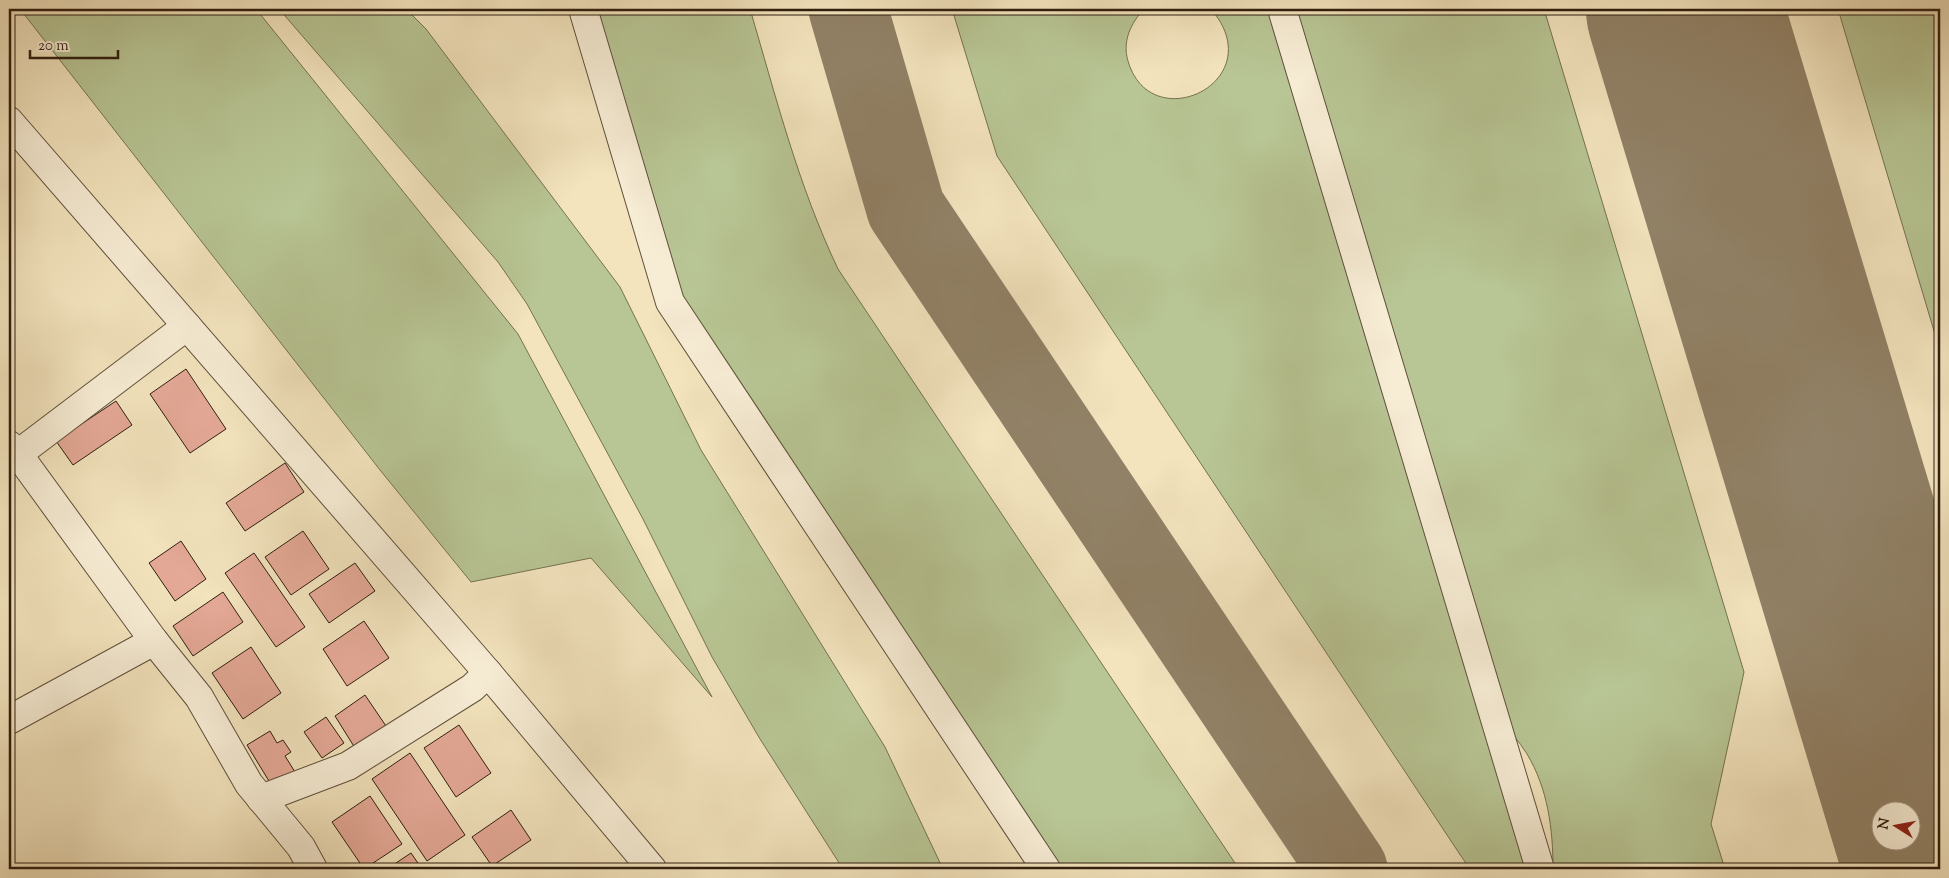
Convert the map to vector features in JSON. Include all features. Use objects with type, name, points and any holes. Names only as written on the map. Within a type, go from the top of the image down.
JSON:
[{"type":"street","points":[[582,9],[670,302],[1046,869]]},
{"type":"street","points":[[1282,9],[1540,869]]},
{"type":"street","points":[[9,121],[488,673],[652,869]]},
{"type":"street","points":[[187,326],[12,452],[199,698],[249,784],[301,847],[313,869]]},
{"type":"street","points":[[9,720],[154,641]]},
{"type":"street","points":[[261,799],[348,766],[472,688],[488,673]]},
{"type":"green space","points":[[20,9],[256,9],[518,334],[712,697],[591,558],[471,582],[380,470]]},
{"type":"green space","points":[[279,9],[406,9],[426,29],[620,287],[701,450],[885,747],[943,869],[843,869],[760,739],[712,657],[643,519],[527,304],[498,262]]},
{"type":"green space","points":[[599,9],[750,9],[799,173],[838,269],[1239,869],[1061,869],[681,298],[598,15]]},
{"type":"green space","points":[[952,9],[1144,9],[1135,20],[1127,39],[1126,54],[1128,61],[1141,84],[1159,96],[1181,98],[1201,92],[1218,78],[1227,59],[1226,35],[1211,9],[1270,9],[1533,869],[1470,869],[1459,853],[997,156]]},
{"type":"green space","points":[[1289,9],[1544,9],[1744,672],[1711,824],[1725,869],[1553,869],[1552,839],[1548,810],[1540,781],[1527,754],[1499,717]]},
{"type":"green space","points":[[1838,9],[1940,9],[1940,351]]},
{"type":"building","points":[[186,369],[226,429],[190,453],[150,394]]},
{"type":"building","points":[[116,401],[132,425],[73,465],[56,441]]},
{"type":"building","points":[[285,463],[304,492],[245,531],[226,503]]},
{"type":"building","points":[[303,531],[329,569],[291,595],[265,557]]},
{"type":"building","points":[[181,541],[206,579],[175,601],[149,563]]},
{"type":"building","points":[[254,553],[305,627],[276,647],[225,573]]},
{"type":"building","points":[[355,563],[375,591],[329,623],[309,594]]},
{"type":"building","points":[[223,592],[243,622],[193,656],[173,626]]},
{"type":"building","points":[[364,621],[389,658],[347,686],[323,649]]},
{"type":"building","points":[[251,647],[281,693],[243,719],[212,673]]},
{"type":"building","points":[[365,695],[386,726],[355,748],[335,716]]},
{"type":"building","points":[[326,717],[344,743],[322,758],[304,732]]},
{"type":"building","points":[[459,725],[491,773],[456,797],[424,748]]},
{"type":"building","points":[[270,731],[277,743],[283,740],[291,752],[285,756],[295,772],[272,786],[247,745]]},
{"type":"building","points":[[410,753],[465,835],[427,861],[372,779]]},
{"type":"building","points":[[370,796],[402,844],[364,869],[332,822]]},
{"type":"building","points":[[511,810],[531,840],[492,866],[472,837]]},
{"type":"building","points":[[411,853],[422,869],[387,869]]},
{"type":"taxiway","points":[[848,9],[906,209],[1348,869]]},
{"type":"runway","points":[[1684,9],[1940,859]]}]
